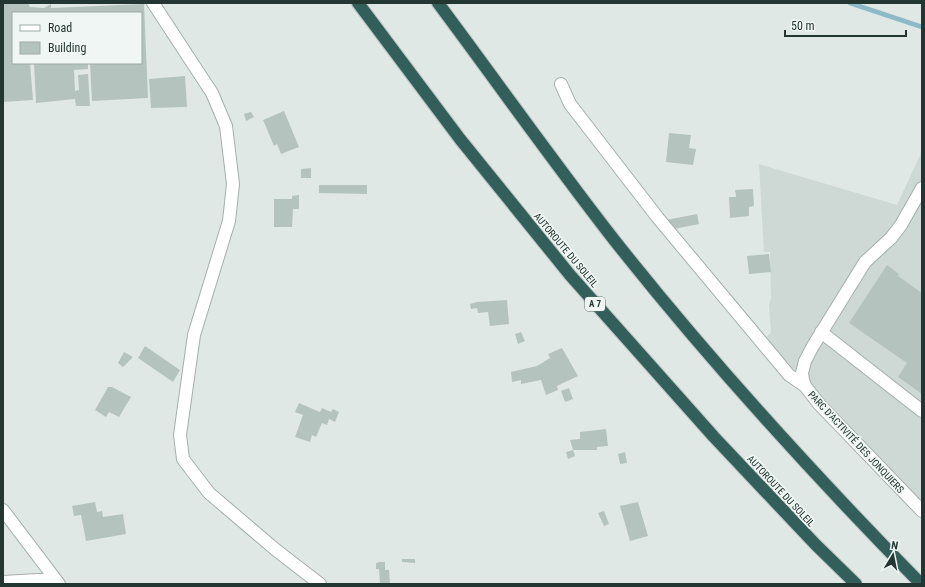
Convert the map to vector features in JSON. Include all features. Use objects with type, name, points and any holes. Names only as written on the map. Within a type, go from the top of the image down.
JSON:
[{"type":"highway","name":"AUTOROUTE DU SOLEIL","points":[[358,3],[460,139],[570,275],[714,437],[816,545],[856,584]]},
{"type":"highway","points":[[438,3],[614,240],[719,367],[832,493],[921,584]]},
{"type":"street","points":[[153,3],[212,94],[226,126],[233,184],[229,221],[194,335],[180,435],[183,459],[209,492],[276,550],[320,584]]},
{"type":"street","points":[[561,84],[570,104],[663,224],[790,375],[805,386]]},
{"type":"street","name":"PARC D'ACTIVITÉ DES JONQUIERS","points":[[922,188],[901,225],[891,238],[865,262],[821,332],[803,367],[802,373],[805,386],[819,404],[922,511]]},
{"type":"street","points":[[821,332],[922,411]]},
{"type":"street","points":[[3,510],[57,582]]},
{"type":"street","points":[[3,582],[57,582]]},
{"type":"shaded area","points":[[922,151],[922,508],[765,338],[771,333],[769,305],[771,298],[770,252],[764,252],[759,164],[897,205]]},
{"type":"building","points":[[3,3],[28,3],[30,7],[44,8],[51,4],[51,8],[144,4],[148,98],[92,101],[90,64],[142,64],[142,12],[12,12],[12,64],[30,64],[33,100],[3,102]]},
{"type":"building","points":[[34,64],[88,64],[88,69],[74,70],[75,91],[79,90],[78,75],[88,74],[90,106],[76,106],[75,99],[36,103]]},
{"type":"building","points":[[185,76],[187,107],[151,108],[149,79]]},
{"type":"building","points":[[284,111],[299,147],[281,154],[277,144],[274,146],[263,120]]},
{"type":"building","points":[[251,112],[254,117],[246,121],[244,114]]},
{"type":"building","points":[[669,133],[691,135],[689,148],[696,149],[693,165],[666,162]]},
{"type":"building","points":[[311,168],[311,178],[301,178],[301,169]]},
{"type":"building","points":[[319,185],[367,185],[367,194],[319,193]]},
{"type":"building","points":[[753,189],[754,206],[749,207],[749,216],[730,218],[729,197],[736,197],[735,190]]},
{"type":"building","points":[[299,195],[299,209],[293,209],[292,227],[274,227],[274,199],[292,199],[292,196]]},
{"type":"building","points":[[697,214],[699,224],[674,229],[666,220]]},
{"type":"building","points":[[769,254],[771,272],[749,274],[747,256]]},
{"type":"building","points":[[887,265],[899,274],[898,276],[922,293],[922,394],[898,377],[907,363],[849,323]]},
{"type":"building","points":[[507,300],[509,324],[490,326],[488,312],[478,313],[477,308],[471,309],[470,304],[477,302]]},
{"type":"building","points":[[521,332],[525,341],[518,344],[515,334]]},
{"type":"building","points":[[145,346],[180,370],[173,382],[138,358]]},
{"type":"building","points":[[562,348],[578,376],[557,386],[558,390],[546,395],[541,380],[521,384],[521,380],[512,382],[511,372],[537,366],[550,358],[548,354]]},
{"type":"building","points":[[124,352],[133,357],[123,367],[118,363]]},
{"type":"building","points":[[108,387],[112,387],[131,397],[119,417],[109,412],[106,417],[95,410]]},
{"type":"building","points":[[569,388],[573,399],[565,402],[561,391]]},
{"type":"building","points":[[299,403],[320,412],[322,408],[331,412],[333,409],[339,412],[335,422],[329,419],[327,425],[322,423],[316,437],[312,435],[310,442],[295,437],[303,415],[295,412]]},
{"type":"building","points":[[606,429],[608,446],[597,447],[597,450],[573,450],[570,440],[580,439],[580,432]]},
{"type":"building","points":[[573,450],[575,456],[568,459],[566,452]]},
{"type":"building","points":[[625,452],[627,463],[620,464],[618,454]]},
{"type":"building","points":[[95,502],[97,512],[102,511],[103,517],[123,514],[126,534],[86,541],[81,515],[74,516],[72,506]]},
{"type":"building","points":[[638,502],[648,536],[630,541],[620,506]]},
{"type":"building","points":[[604,511],[609,524],[604,526],[598,513]]},
{"type":"building","points":[[402,559],[415,559],[415,563],[402,562]]},
{"type":"building","points":[[385,562],[385,570],[389,570],[390,584],[380,584],[379,569],[376,569],[376,563]]},
{"type":"waterway","points":[[850,3],[922,27]]}]
